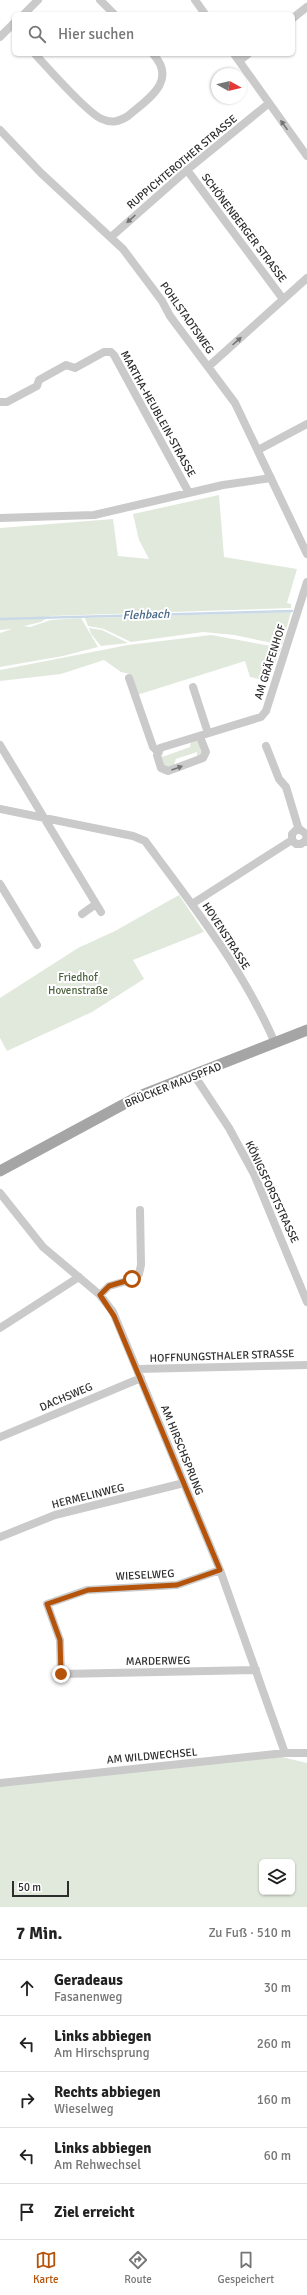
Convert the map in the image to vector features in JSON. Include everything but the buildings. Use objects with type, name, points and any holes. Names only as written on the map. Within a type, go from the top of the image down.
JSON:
[{"type":"main road","name":"BRÜCKER MAUSPFAD","points":[[0,1171],[134,1099],[307,1030]]},
{"type":"street","points":[[26,12],[38,0]]},
{"type":"street","points":[[100,0],[112,12]]},
{"type":"street","points":[[195,0],[204,12]]},
{"type":"street","points":[[295,16],[307,7]]},
{"type":"street","points":[[0,36],[12,28]]},
{"type":"street","points":[[37,56],[96,115],[111,122],[122,120],[128,116],[160,86],[163,72],[154,56]]},
{"type":"street","points":[[235,56],[268,104],[307,156]]},
{"type":"street","points":[[239,61],[245,56]]},
{"type":"street","name":"RUPPICHTEROTHER STRASSE","points":[[112,237],[187,170],[268,104]]},
{"type":"street","name":"POHLSTADTSWEG","points":[[0,130],[41,173],[112,237],[162,301],[170,316],[235,403],[307,554]]},
{"type":"street","name":"SCHÖNENBERGER STRASSE","points":[[187,170],[283,299]]},
{"type":"street","points":[[208,367],[307,278]]},
{"type":"street","name":"MARTHA-HEUBLEIN-STRASSE","points":[[0,402],[7,402],[37,386],[39,380],[66,366],[76,368],[104,352],[111,352],[189,493]]},
{"type":"street","points":[[258,450],[307,424]]},
{"type":"street","points":[[0,518],[94,515],[189,493],[271,478]]},
{"type":"street","name":"AM GRÄFENHOF","points":[[157,751],[160,748],[200,737],[261,716],[266,711],[307,582]]},
{"type":"street","points":[[129,678],[153,747],[157,751],[161,768],[168,771],[206,756],[206,752],[200,737]]},
{"type":"street","points":[[193,687],[208,733]]},
{"type":"street","points":[[0,745],[101,912]]},
{"type":"street","points":[[266,746],[279,779],[286,787],[300,830],[306,834],[306,841],[297,845],[292,840]]},
{"type":"street","points":[[0,809],[133,836],[145,841],[192,904]]},
{"type":"street","name":"HOVENSTRASSE","points":[[275,1043],[262,1016],[223,949],[192,904],[292,840],[293,832],[300,830]]},
{"type":"street","points":[[0,884],[37,945]]},
{"type":"street","points":[[82,914],[96,904]]},
{"type":"street","name":"KÖNIGSFORSTSTRASSE","points":[[194,1075],[229,1128],[254,1174],[307,1302]]},
{"type":"street","name":"AM HIRSCHSPRUNG","points":[[0,1193],[43,1247],[100,1295],[112,1312],[141,1378],[220,1570],[285,1753]]},
{"type":"street","points":[[100,1295],[109,1286],[134,1279],[140,1272],[140,1210]]},
{"type":"street","points":[[0,1328],[79,1277]]},
{"type":"street","name":"HOFFNUNGSTHALER STRASSE","points":[[137,1369],[307,1365]]},
{"type":"street","name":"DACHSWEG","points":[[0,1437],[141,1378]]},
{"type":"street","name":"HERMELINWEG","points":[[0,1537],[55,1515],[184,1483]]},
{"type":"street","name":"WIESELWEG","points":[[61,1674],[60,1640],[47,1604],[88,1590],[177,1585],[220,1570]]},
{"type":"street","name":"MARDERWEG","points":[[61,1674],[256,1670]]},
{"type":"street","name":"AM WILDWECHSEL","points":[[0,1783],[285,1753],[307,1753]]},
{"type":"green space","points":[[219,495],[224,557],[297,569],[287,603],[291,604],[291,608],[50,616],[41,622],[24,626],[30,627],[51,620],[81,618],[98,647],[63,656],[0,667],[0,633],[12,629],[0,630],[0,528],[113,519],[118,556],[149,559],[139,540],[133,514]]},
{"type":"green space","points":[[291,612],[282,645],[234,635],[203,632],[131,642],[104,629],[88,626],[85,618]]},
{"type":"green space","points":[[89,628],[102,630],[128,643],[101,646],[91,634]]},
{"type":"green space","points":[[211,635],[281,648],[268,681],[250,677],[245,661],[137,695],[130,674],[121,672],[104,660],[61,674],[0,681],[0,670],[128,645]]},
{"type":"green space","points":[[197,740],[203,753],[197,758],[197,752],[176,759],[173,767],[164,767],[161,753],[164,750],[162,757],[190,747],[191,741]]},
{"type":"green space","name":"Friedhof Hovenstraße","points":[[179,895],[204,932],[133,960],[144,979],[92,1012],[7,1051],[0,1038],[0,998],[78,948],[115,931]]},
{"type":"green space","points":[[278,1756],[307,1763],[307,1907],[0,1907],[0,1783]]},
{"type":"waterway","name":"Flehbach","points":[[0,619],[292,611]]},
{"type":"route","points":[[61,1674],[59,1634],[47,1604],[72,1594],[88,1590],[177,1585],[220,1570],[126,1342],[110,1307],[100,1295],[109,1286],[132,1279]]}]
